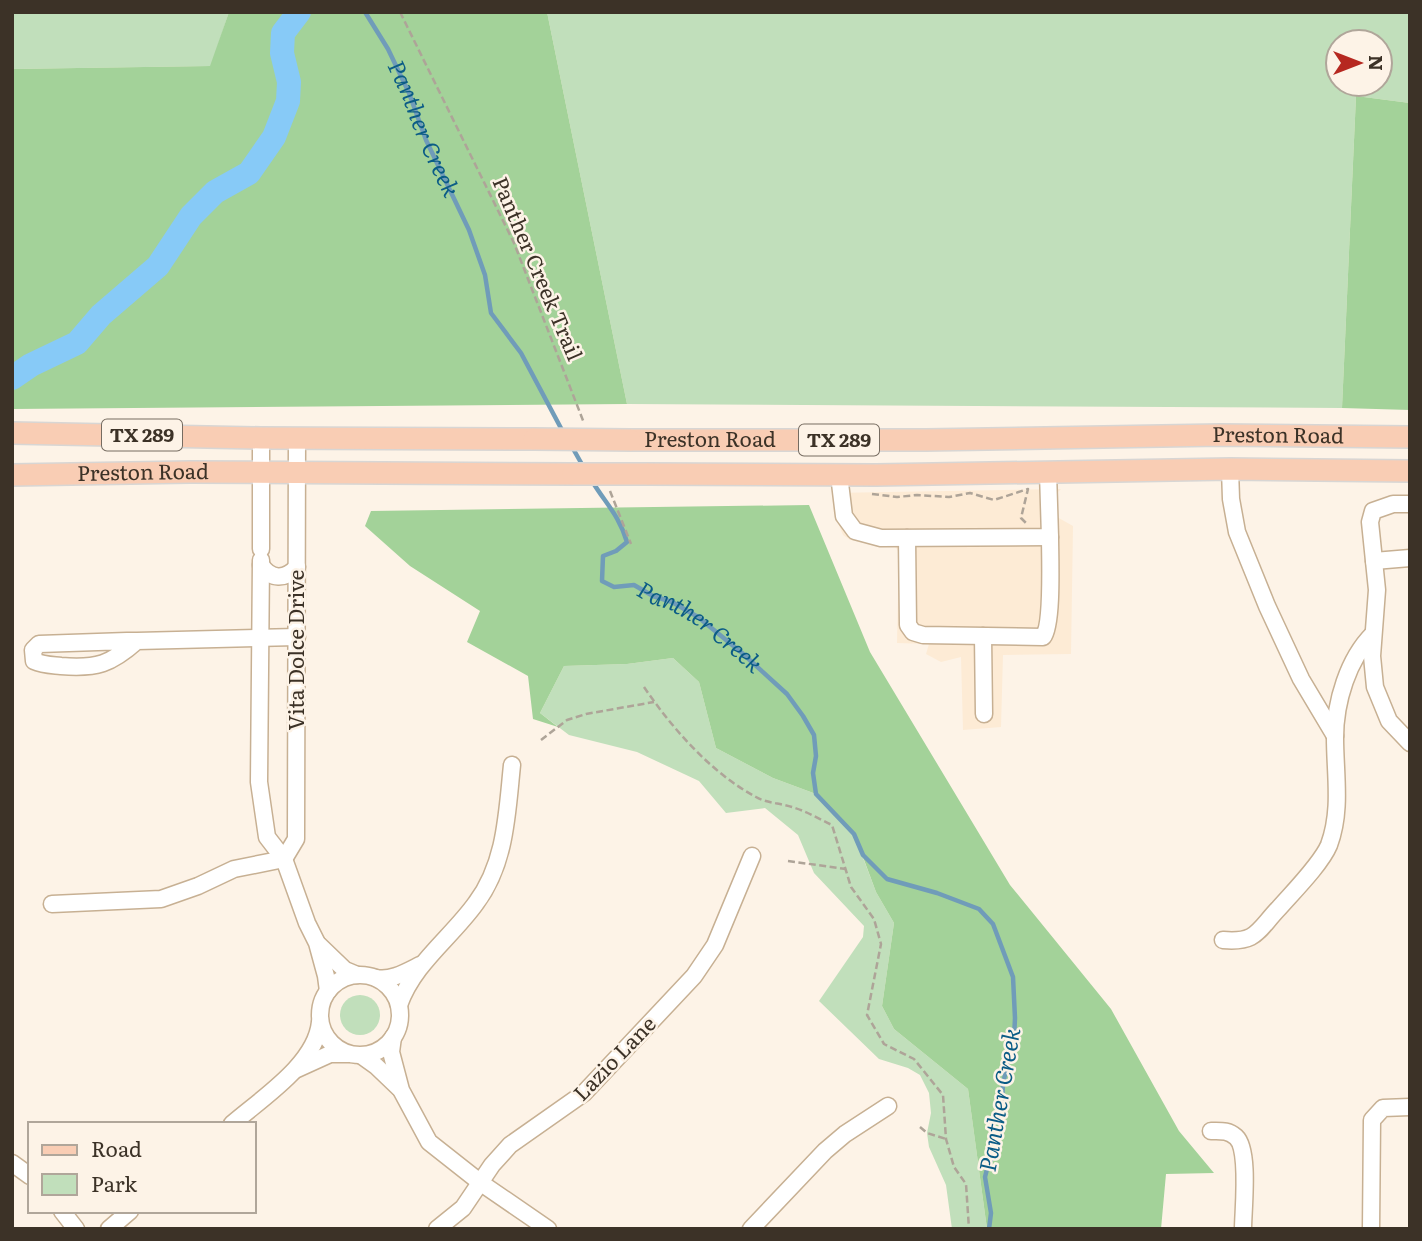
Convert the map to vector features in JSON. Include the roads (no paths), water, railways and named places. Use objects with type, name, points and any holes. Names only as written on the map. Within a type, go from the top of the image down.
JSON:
[{"type":"main road","name":"Preston Road","points":[[18,433],[261,438],[630,440],[1220,435],[1410,437]]},
{"type":"main road","points":[[1047,438],[1048,472]]},
{"type":"main road","name":"Preston Road","points":[[12,475],[260,472],[839,475],[1230,469],[1410,471]]},
{"type":"street","name":"Vita Dolce Drive","points":[[261,438],[259,782],[267,837],[284,859],[317,943],[328,991]]},
{"type":"street","name":"Vita Dolce Drive","points":[[284,859],[296,839],[297,438]]},
{"type":"street","points":[[1230,469],[1231,499],[1237,532],[1301,679],[1335,736]]},
{"type":"street","points":[[907,538],[908,625],[913,632],[923,635],[1043,637],[1047,632],[1049,617],[1048,472]]},
{"type":"street","points":[[839,475],[844,516],[855,531],[881,538],[1050,537]]},
{"type":"street","points":[[1410,505],[1393,504],[1373,511],[1370,522],[1377,590],[1372,656],[1375,687],[1389,721],[1410,743]]},
{"type":"street","points":[[261,558],[268,574],[278,577],[289,575],[297,567]]},
{"type":"street","points":[[1374,561],[1410,558]]},
{"type":"street","points":[[1223,940],[1242,942],[1256,935],[1303,883],[1329,846],[1338,799],[1335,736],[1340,694],[1360,647],[1373,634]]},
{"type":"street","points":[[983,636],[985,714]]},
{"type":"street","points":[[137,641],[119,657],[100,666],[41,664],[34,661],[33,656],[33,650],[39,644],[137,641],[261,639],[297,637]]},
{"type":"street","points":[[512,765],[503,838],[489,881],[470,912],[420,965],[399,1004],[399,1024],[391,1052],[401,1090],[429,1142],[481,1183],[548,1229]]},
{"type":"street","name":"Lazio Lane","points":[[437,1229],[463,1208],[492,1165],[510,1145],[584,1093],[694,976],[715,944],[752,856]]},
{"type":"street","points":[[52,904],[161,899],[234,869],[284,859]]},
{"type":"street","name":"Vita Dolce Drive","points":[[317,943],[345,970],[357,975]]},
{"type":"street","points":[[234,1122],[295,1070],[319,1033],[322,1000],[333,985],[348,976],[383,979],[393,977],[420,965]]},
{"type":"street","points":[[376,978],[392,991],[399,1004]]},
{"type":"street","points":[[320,1022],[325,1036],[334,1046],[376,1066],[401,1090]]},
{"type":"street","points":[[295,1070],[330,1054],[376,1053],[394,1037]]},
{"type":"street","points":[[751,1229],[825,1151],[845,1134],[888,1106]]},
{"type":"street","points":[[1371,1229],[1371,1126],[1378,1112],[1389,1107],[1410,1107]]},
{"type":"street","points":[[1211,1131],[1226,1131],[1239,1139],[1244,1156],[1243,1229]]},
{"type":"street","points":[[12,1163],[28,1175]]},
{"type":"street","points":[[64,1213],[76,1229]]},
{"type":"street","points":[[109,1229],[128,1213]]},
{"type":"waterway","name":"Panther Creek","points":[[12,378],[31,365],[77,343],[101,315],[158,266],[191,216],[215,192],[249,173],[274,137],[288,101],[289,82],[282,53],[283,33],[299,12]]},
{"type":"waterway","name":"Panther Creek","points":[[365,12],[388,49],[409,93],[426,140],[469,230],[485,275],[491,313],[521,353],[563,432]]},
{"type":"waterway","name":"Panther Creek","points":[[571,445],[584,468]]},
{"type":"waterway","name":"Panther Creek","points":[[592,481],[616,517],[627,542],[616,551],[603,556],[602,581],[614,587],[634,585],[653,596],[672,602],[698,617],[742,653],[787,694],[803,716],[814,735],[816,756],[813,773],[816,794],[854,834],[863,855],[887,879],[937,893],[979,909],[993,924],[1013,977],[1015,1018],[1014,1039],[1003,1083],[997,1150],[988,1165],[985,1177],[991,1213],[989,1229]]}]
